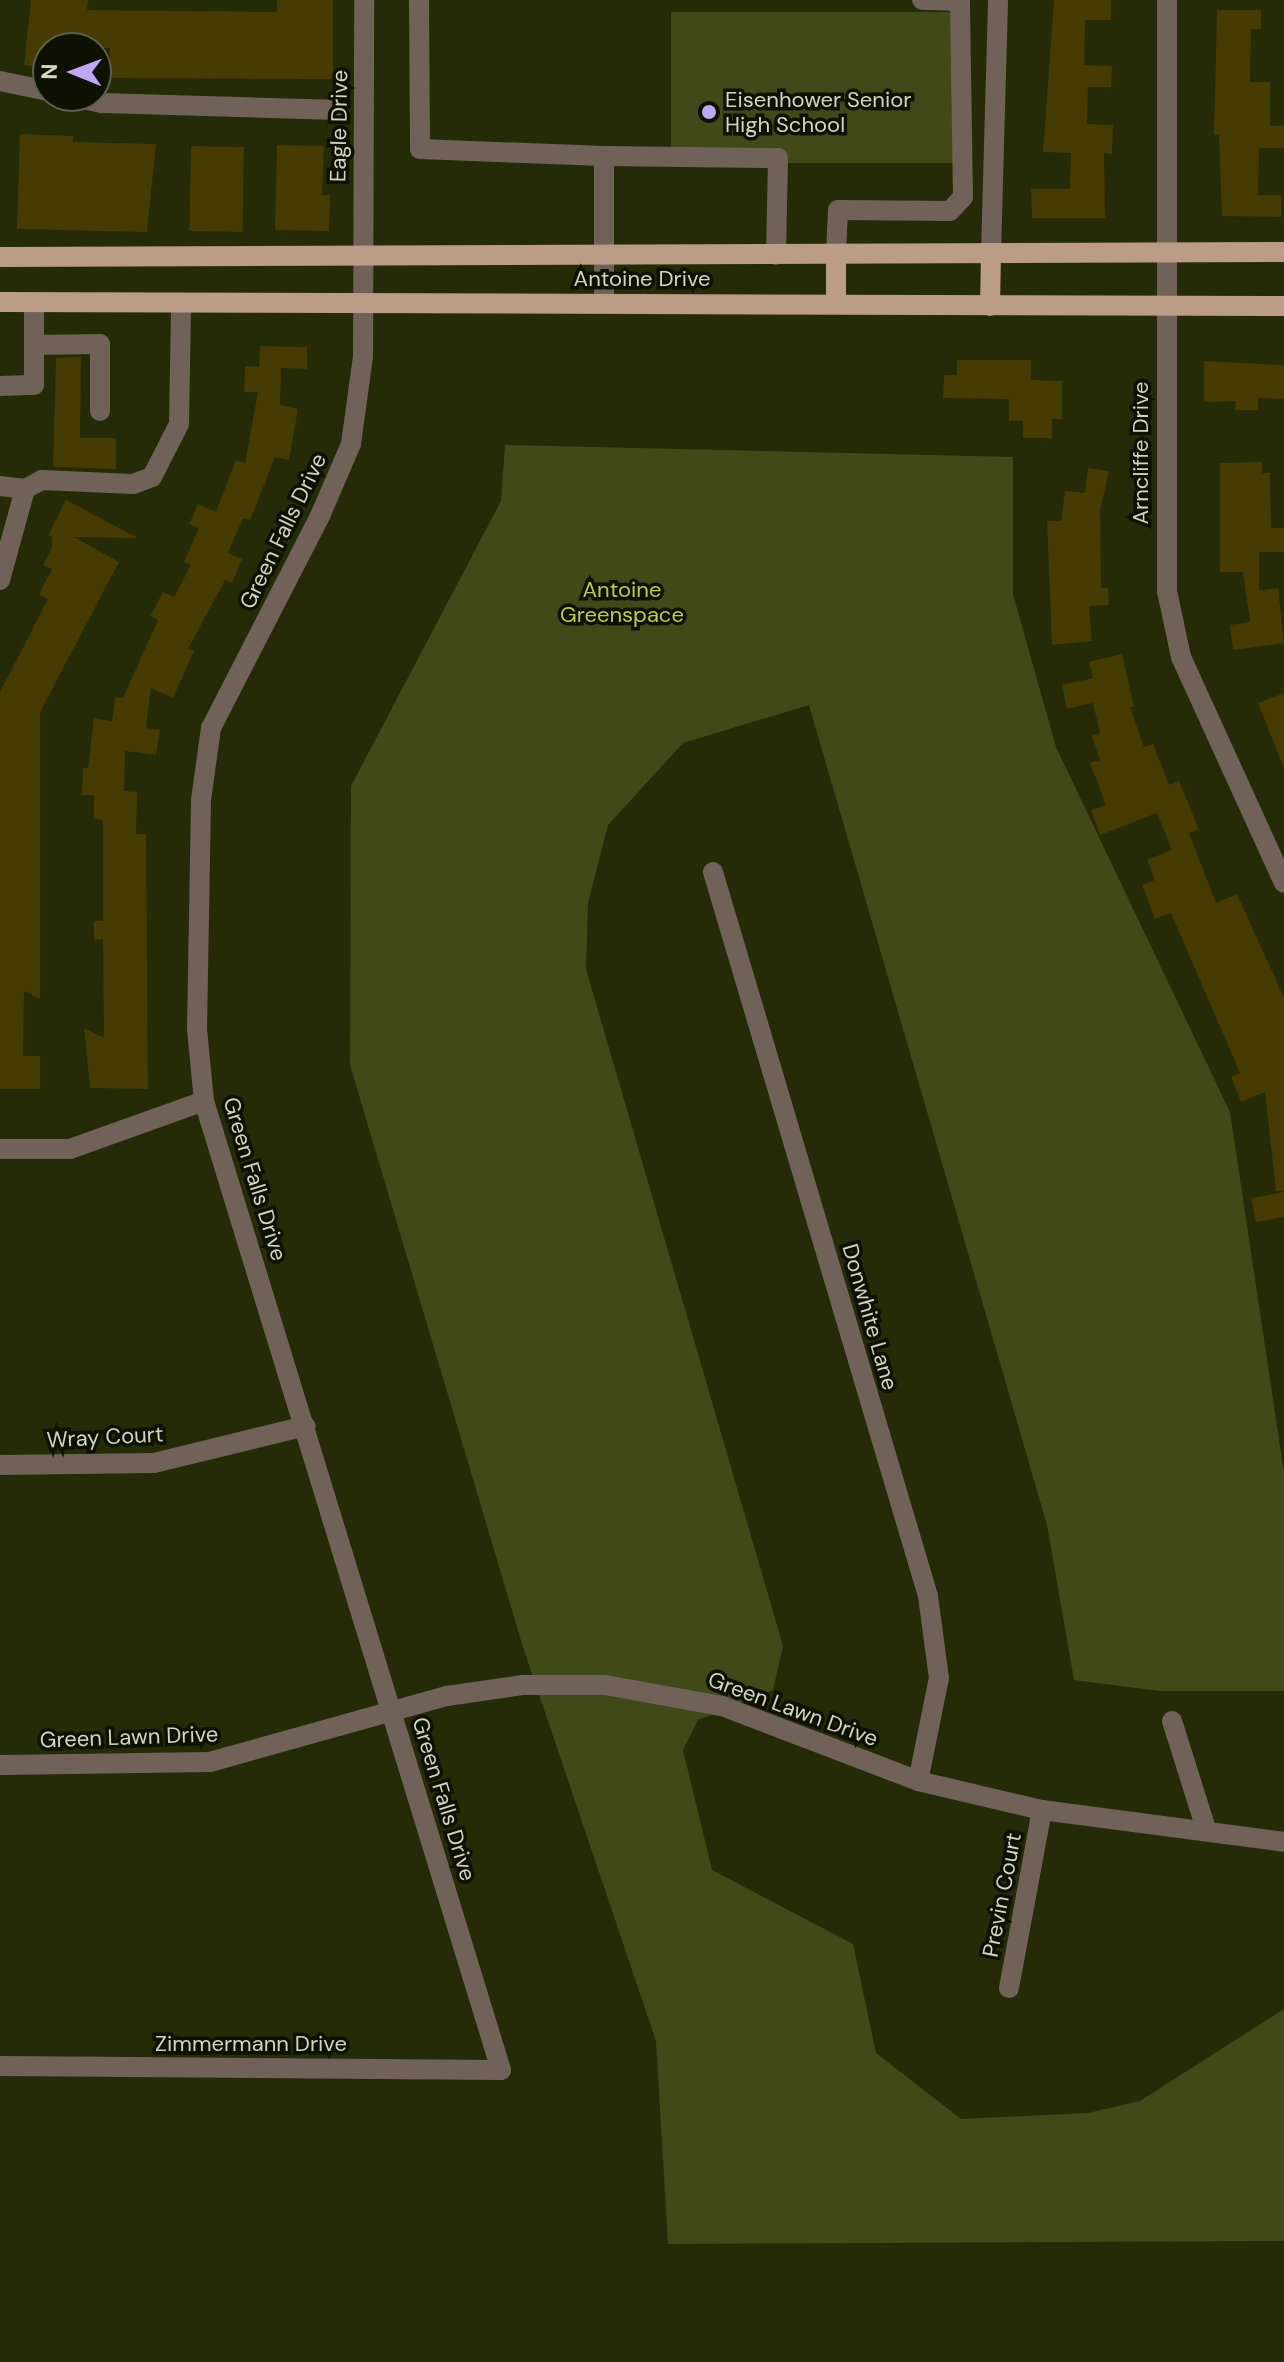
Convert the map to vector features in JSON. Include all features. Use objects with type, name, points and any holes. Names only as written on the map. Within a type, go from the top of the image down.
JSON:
[{"type":"main road","name":"Antoine Drive","points":[[0,257],[363,253],[605,256],[1284,252]]},
{"type":"main road","points":[[990,306],[991,253]]},
{"type":"main road","points":[[836,254],[836,304]]},
{"type":"main road","name":"Antoine Drive","points":[[0,302],[34,305],[363,307],[604,302],[1166,308],[1284,306]]},
{"type":"street","name":"Eagle Drive","points":[[363,253],[364,0]]},
{"type":"street","points":[[419,0],[420,149],[778,158],[776,255]]},
{"type":"street","points":[[836,254],[838,210],[950,211],[963,197],[960,1],[922,0]]},
{"type":"street","points":[[991,253],[998,0]]},
{"type":"street","name":"Arncliffe Drive","points":[[1167,0],[1165,558],[1172,624],[1197,697],[1284,883]]},
{"type":"street","points":[[0,81],[32,88]]},
{"type":"street","points":[[112,103],[339,110]]},
{"type":"street","points":[[604,156],[604,302]]},
{"type":"street","name":"Green Falls Drive","points":[[363,253],[363,356],[351,444],[320,516],[211,728],[201,800],[197,1030],[204,1101],[501,2070]]},
{"type":"street","points":[[0,386],[34,385],[34,305]]},
{"type":"street","points":[[0,486],[25,489],[42,480],[133,484],[152,477],[179,424],[181,306]]},
{"type":"street","points":[[34,345],[100,344],[100,411]]},
{"type":"street","points":[[0,580],[25,489]]},
{"type":"street","name":"Donwhite Lane","points":[[713,872],[928,1596],[939,1678],[918,1781]]},
{"type":"street","points":[[0,1149],[70,1149],[204,1101]]},
{"type":"street","name":"Wray Court","points":[[0,1465],[154,1463],[306,1426]]},
{"type":"street","name":"Green Lawn Drive","points":[[0,1765],[210,1762],[394,1715],[447,1696],[522,1685],[648,1689],[722,1706],[918,1781],[1042,1810],[1206,1829],[1284,1842]]},
{"type":"street","points":[[1172,1721],[1206,1829]]},
{"type":"street","name":"Previn Court","points":[[1009,1988],[1042,1810]]},
{"type":"street","name":"Zimmermann Drive","points":[[0,2066],[501,2070]]},
{"type":"green space","points":[[671,12],[953,12],[953,163],[671,163]]},
{"type":"green space","name":"Antoine Greenspace","points":[[505,445],[1013,457],[1013,594],[1056,747],[1230,1112],[1284,1473],[1284,1691],[1160,1691],[1074,1680],[1047,1525],[809,705],[683,743],[608,825],[588,903],[586,969],[783,1646],[773,1690],[698,1720],[683,1750],[712,1870],[853,1944],[876,2053],[961,2119],[1088,2113],[1140,2101],[1284,2009],[1284,2241],[668,2244],[656,2041],[522,1644],[350,1065],[351,786],[501,501]]},
{"type":"building","points":[[31,0],[88,0],[87,10],[277,12],[277,0],[333,0],[333,79],[112,78],[112,32],[32,32],[32,66],[24,65]]},
{"type":"building","points":[[1054,0],[1111,0],[1111,20],[1085,20],[1084,65],[1112,66],[1111,87],[1088,87],[1087,124],[1113,125],[1112,154],[1104,153],[1105,218],[1032,218],[1031,189],[1070,189],[1071,153],[1043,152]]},
{"type":"building","points":[[1217,10],[1261,10],[1261,29],[1251,29],[1250,82],[1270,82],[1270,126],[1284,126],[1284,148],[1259,148],[1258,195],[1281,195],[1281,217],[1222,216],[1219,135],[1214,135]]},
{"type":"building","points":[[20,134],[73,136],[73,142],[156,144],[147,232],[17,229]]},
{"type":"building","points":[[277,145],[324,146],[322,195],[330,195],[329,231],[275,230]]},
{"type":"building","points":[[191,146],[244,147],[243,232],[190,231]]},
{"type":"building","points":[[260,346],[307,347],[307,369],[281,368],[280,405],[298,409],[289,460],[275,457],[250,520],[243,518],[228,553],[242,559],[232,583],[225,580],[188,649],[194,651],[173,698],[151,688],[146,728],[160,730],[156,755],[125,751],[124,791],[137,792],[136,834],[146,834],[148,1089],[90,1088],[84,1028],[104,1038],[103,939],[94,940],[94,921],[103,921],[103,820],[94,819],[94,795],[82,795],[83,768],[88,768],[94,718],[112,721],[115,697],[123,698],[158,620],[150,616],[163,592],[174,597],[191,565],[184,562],[199,528],[189,524],[198,504],[216,512],[236,460],[245,463],[258,392],[244,392],[245,366],[259,367]]},
{"type":"building","points":[[81,357],[80,438],[116,438],[116,469],[53,467],[56,358]]},
{"type":"building","points":[[957,360],[1031,360],[1031,380],[1062,381],[1062,419],[1052,419],[1052,438],[1023,438],[1023,421],[1009,421],[1009,399],[943,398],[944,375],[957,375]]},
{"type":"building","points":[[1204,361],[1284,365],[1284,399],[1258,398],[1258,410],[1235,410],[1236,401],[1204,402]]},
{"type":"building","points":[[1262,462],[1262,473],[1270,473],[1271,528],[1284,528],[1284,552],[1259,552],[1259,590],[1278,588],[1284,643],[1233,650],[1230,625],[1250,622],[1243,572],[1220,572],[1220,463]]},
{"type":"building","points":[[1088,468],[1109,471],[1100,511],[1101,588],[1108,588],[1109,605],[1089,606],[1092,641],[1052,645],[1047,521],[1061,521],[1065,491],[1085,493]]},
{"type":"building","points":[[66,500],[138,538],[74,537],[119,562],[40,712],[40,999],[24,991],[23,1056],[40,1056],[40,1089],[0,1089],[0,692],[48,599],[39,594],[52,569],[43,565],[52,548],[52,536],[48,536]]},
{"type":"building","points":[[1122,654],[1134,707],[1130,707],[1144,747],[1153,744],[1169,785],[1179,781],[1199,829],[1189,833],[1216,903],[1237,894],[1284,998],[1284,1191],[1276,1191],[1265,1092],[1241,1102],[1231,1077],[1240,1073],[1171,913],[1155,919],[1142,885],[1155,880],[1147,860],[1172,850],[1157,813],[1100,835],[1091,810],[1106,805],[1090,763],[1100,760],[1092,736],[1100,733],[1093,703],[1067,709],[1062,685],[1093,678],[1089,662]]},
{"type":"building","points":[[1284,693],[1284,765],[1283,766],[1258,703]]},
{"type":"building","points":[[1284,1192],[1284,1217],[1256,1222],[1251,1198]]},
{"type":"place","name":"Eisenhower Senior High School","points":[[709,112]]}]
